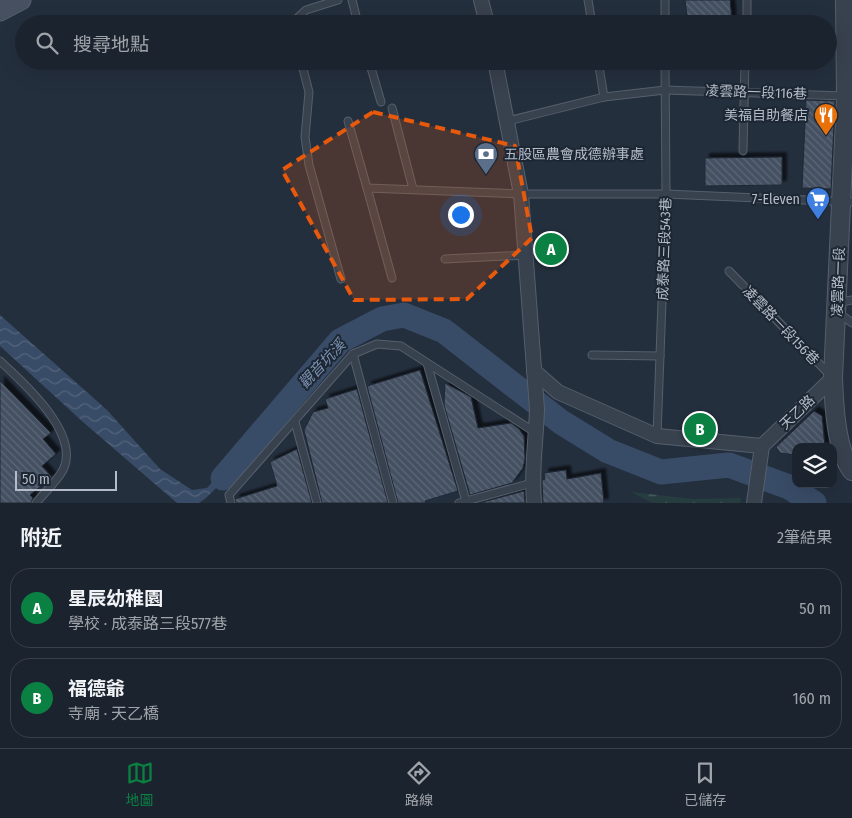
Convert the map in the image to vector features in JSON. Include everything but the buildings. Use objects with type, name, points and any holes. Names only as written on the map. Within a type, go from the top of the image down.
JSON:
[{"type":"main road","points":[[0,11],[15,0]]},
{"type":"main road","points":[[0,11],[21,0]]},
{"type":"street","points":[[481,0],[485,15]]},
{"type":"street","name":"凌雲路一段","points":[[845,0],[849,57],[846,96],[846,203],[842,305],[832,378],[835,414],[846,462],[852,471]]},
{"type":"street","points":[[497,70],[521,194],[537,409],[532,483],[534,503]]},
{"type":"street","points":[[534,371],[558,392],[657,436],[762,446],[755,501]]},
{"type":"street","name":"天乙路","points":[[762,446],[832,378]]},
{"type":"lane","points":[[301,15],[306,10],[338,0]]},
{"type":"lane","points":[[352,0],[356,15]]},
{"type":"lane","points":[[588,0],[590,15]]},
{"type":"lane","points":[[665,0],[665,15]]},
{"type":"lane","points":[[746,15],[747,0]]},
{"type":"lane","points":[[304,70],[308,92],[305,137],[309,165],[341,279]]},
{"type":"lane","points":[[372,70],[381,102]]},
{"type":"lane","points":[[600,70],[604,96]]},
{"type":"lane","name":"成泰路三段543巷","points":[[657,436],[666,194],[665,70]]},
{"type":"lane","points":[[743,151],[745,70]]},
{"type":"lane","name":"凌雲路一段116巷","points":[[508,121],[604,96],[665,90],[744,91],[846,96]]},
{"type":"lane","points":[[392,108],[413,190]]},
{"type":"lane","points":[[348,120],[392,278]]},
{"type":"lane","points":[[367,188],[521,194],[666,194],[846,203]]},
{"type":"lane","points":[[445,259],[526,255]]},
{"type":"lane","name":"凌雲路一段156巷","points":[[729,271],[832,378]]},
{"type":"lane","points":[[842,305],[852,323]]},
{"type":"lane","points":[[232,503],[229,495],[353,354],[377,344],[401,346],[536,433]]},
{"type":"lane","points":[[353,354],[393,503]]},
{"type":"lane","points":[[592,355],[660,356]]},
{"type":"lane","points":[[0,361],[38,400],[59,426],[63,436],[66,449],[63,469],[36,503]]},
{"type":"lane","points":[[427,363],[462,502],[532,483]]},
{"type":"lane","points":[[295,422],[318,503]]},
{"type":"highlighted area","points":[[373,112],[515,146],[532,238],[467,299],[354,300],[282,170]]},
{"type":"green space","points":[[631,492],[693,499],[741,498],[740,503],[652,503]]},
{"type":"water","points":[[0,315],[107,410],[160,469],[192,490],[207,488],[241,450],[251,453],[199,503],[177,503],[83,422],[0,346]]},
{"type":"waterway","name":"觀音坑溪","points":[[223,478],[340,341],[382,319],[404,315],[444,331],[561,422],[608,451],[661,472],[729,465],[789,487],[814,503]]},
{"type":"place","name":"美福自助餐店","points":[[826,136]]},
{"type":"place","name":"五股區農會成德辦事處","points":[[486,175]]},
{"type":"place","name":"7-Eleven","points":[[818,220]]},
{"type":"place","name":"星辰幼稚園","points":[[551,249]]},
{"type":"place","name":"福德爺","points":[[700,429]]}]
